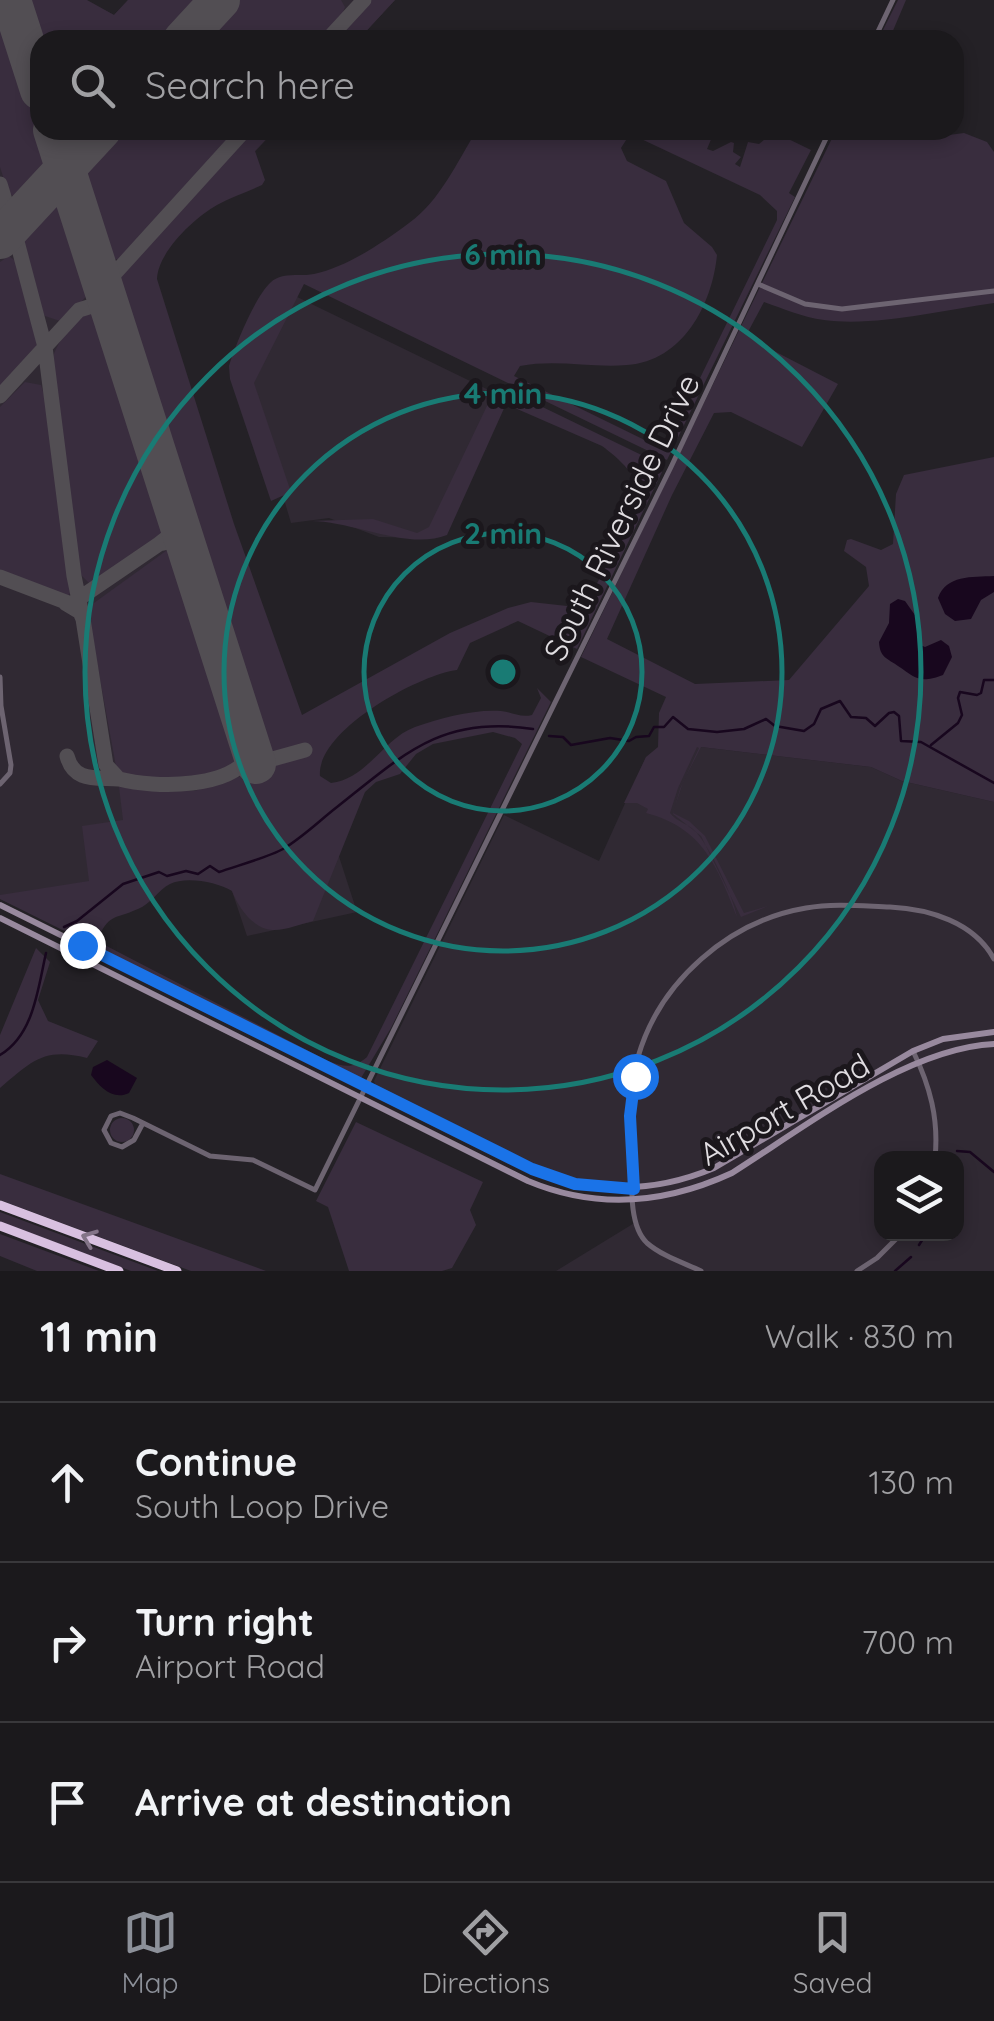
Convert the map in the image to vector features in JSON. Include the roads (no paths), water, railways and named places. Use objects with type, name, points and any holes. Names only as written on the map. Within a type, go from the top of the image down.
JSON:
[{"type":"highway","points":[[0,1204],[177,1271]]},
{"type":"highway","points":[[0,1226],[119,1271]]},
{"type":"main road","name":"Airport Road","points":[[0,905],[365,1088],[546,1174],[590,1186],[634,1189],[677,1182],[714,1168],[913,1051],[944,1039],[994,1032]]},
{"type":"main road","name":"Airport Road","points":[[0,918],[542,1186],[588,1198],[634,1200],[676,1195],[732,1173],[896,1071],[968,1046],[994,1044]]},
{"type":"street","points":[[879,30],[893,0]]},
{"type":"street","name":"South Riverside Drive","points":[[143,1123],[210,1156],[253,1160],[315,1190],[825,140]]},
{"type":"street","points":[[758,284],[805,304],[842,309],[994,291]]},
{"type":"street","points":[[0,677],[11,765],[10,773],[0,784]]},
{"type":"street","points":[[701,1271],[646,1241],[637,1226],[634,1200],[631,1097],[645,1038],[678,983],[730,937],[766,919],[807,908],[839,905],[909,908],[931,913],[964,928],[984,944],[994,959]]},
{"type":"street","points":[[913,1051],[928,1084],[936,1120],[935,1151]]},
{"type":"street","points":[[120,1113],[143,1123],[134,1140],[122,1146],[111,1143],[104,1130],[107,1120],[120,1113]]},
{"type":"street","points":[[857,1271],[895,1241]]},
{"type":"waterway","points":[[931,745],[958,723],[962,715],[960,692],[977,695],[984,680],[994,680]]},
{"type":"waterway","points":[[549,736],[563,737],[571,745],[610,738],[629,741],[649,736],[654,727],[664,727],[673,717],[688,729],[744,729],[766,719],[775,726],[804,731],[814,724],[821,709],[840,701],[851,717],[866,718],[875,726],[894,712],[899,716],[901,741],[921,742],[994,783]]},
{"type":"waterway","points":[[64,927],[123,884],[159,872],[167,876],[186,871],[198,874],[210,866],[219,872],[283,849],[383,770],[426,743],[473,728],[533,729]]},
{"type":"waterway","points":[[0,1055],[20,1036],[27,1023],[46,953]]},
{"type":"waterway","points":[[964,1152],[994,1172]]},
{"type":"waterway","points":[[919,1245],[922,1241]]},
{"type":"waterway","points":[[895,1271],[911,1257]]}]
